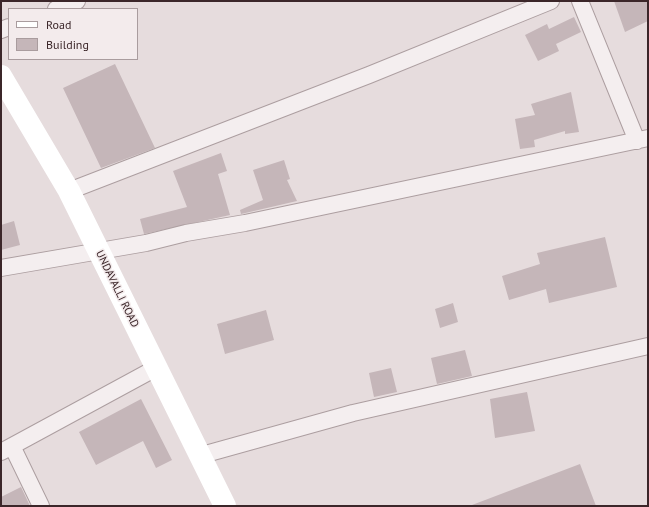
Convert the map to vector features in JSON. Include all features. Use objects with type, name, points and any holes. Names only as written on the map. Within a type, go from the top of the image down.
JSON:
[{"type":"main road","name":"UNDAVALLI ROAD","points":[[1,76],[69,191],[156,368],[202,455],[226,506]]},
{"type":"street","points":[[59,8],[77,1]]},
{"type":"street","points":[[69,191],[362,77],[551,1]]},
{"type":"street","points":[[1,268],[146,244],[186,233],[245,223],[455,177],[643,139],[580,1]]},
{"type":"street","points":[[202,455],[353,413],[648,346]]},
{"type":"street","points":[[41,506],[6,449],[156,368]]},
{"type":"building","points":[[614,1],[648,1],[648,21],[625,32]]},
{"type":"building","points":[[574,17],[581,32],[556,44],[559,51],[538,61],[525,35],[547,24],[549,29]]},
{"type":"building","points":[[115,64],[155,148],[101,168],[63,88]]},
{"type":"building","points":[[571,92],[579,132],[565,134],[565,131],[534,140],[535,147],[520,149],[515,119],[535,115],[531,104]]},
{"type":"building","points":[[221,153],[227,171],[218,174],[230,215],[144,234],[140,219],[187,207],[173,171]]},
{"type":"building","points":[[284,160],[290,179],[287,180],[297,201],[241,214],[240,210],[263,200],[253,170]]},
{"type":"building","points":[[14,221],[20,245],[1,250],[1,225]]},
{"type":"building","points":[[605,237],[617,287],[549,303],[546,289],[509,300],[502,276],[540,264],[537,253]]},
{"type":"building","points":[[453,303],[458,322],[440,328],[435,309]]},
{"type":"building","points":[[266,310],[274,340],[225,354],[217,324]]},
{"type":"building","points":[[465,350],[472,376],[437,384],[431,358]]},
{"type":"building","points":[[391,368],[397,392],[374,397],[369,373]]},
{"type":"building","points":[[527,392],[535,431],[495,438],[490,399]]},
{"type":"building","points":[[141,399],[172,460],[156,468],[143,441],[96,465],[79,432]]},
{"type":"building","points":[[580,464],[596,506],[472,506],[472,505]]},
{"type":"building","points":[[21,487],[30,506],[1,506],[1,497]]}]
